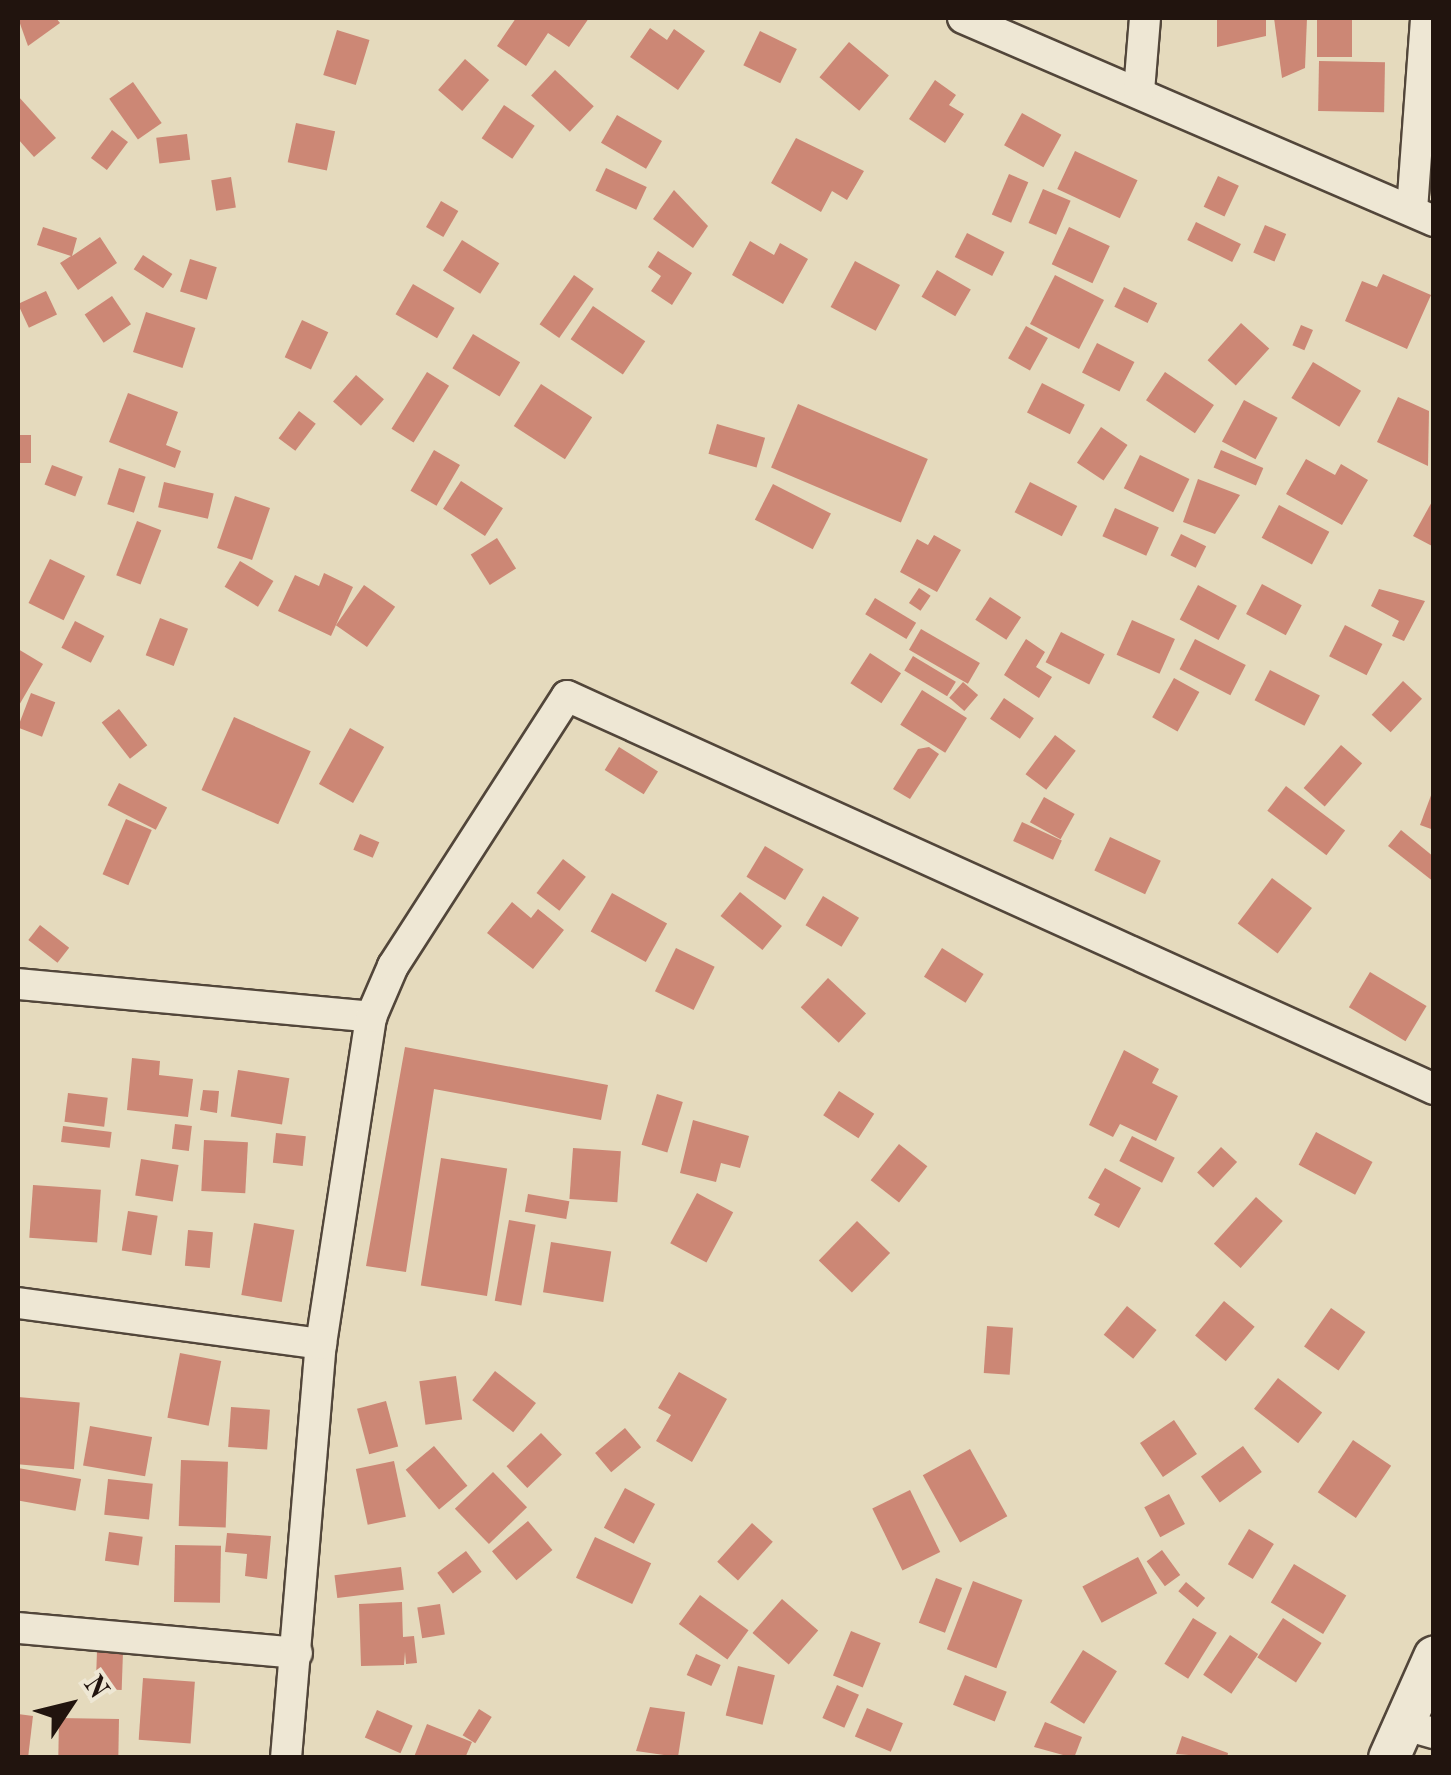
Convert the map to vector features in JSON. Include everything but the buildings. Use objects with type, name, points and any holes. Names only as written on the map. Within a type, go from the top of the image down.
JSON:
[{"type":"main road","points":[[1408,1738],[1434,1656]]},
{"type":"street","points":[[963,18],[1422,215],[1426,18]]},
{"type":"street","points":[[1139,91],[1144,18]]},
{"type":"street","points":[[286,1758],[321,1344],[371,1018],[394,966],[568,696],[1434,1090]]},
{"type":"street","points":[[18,984],[371,1018]]},
{"type":"street","points":[[18,1303],[321,1344]]},
{"type":"street","points":[[18,1628],[297,1653]]}]
